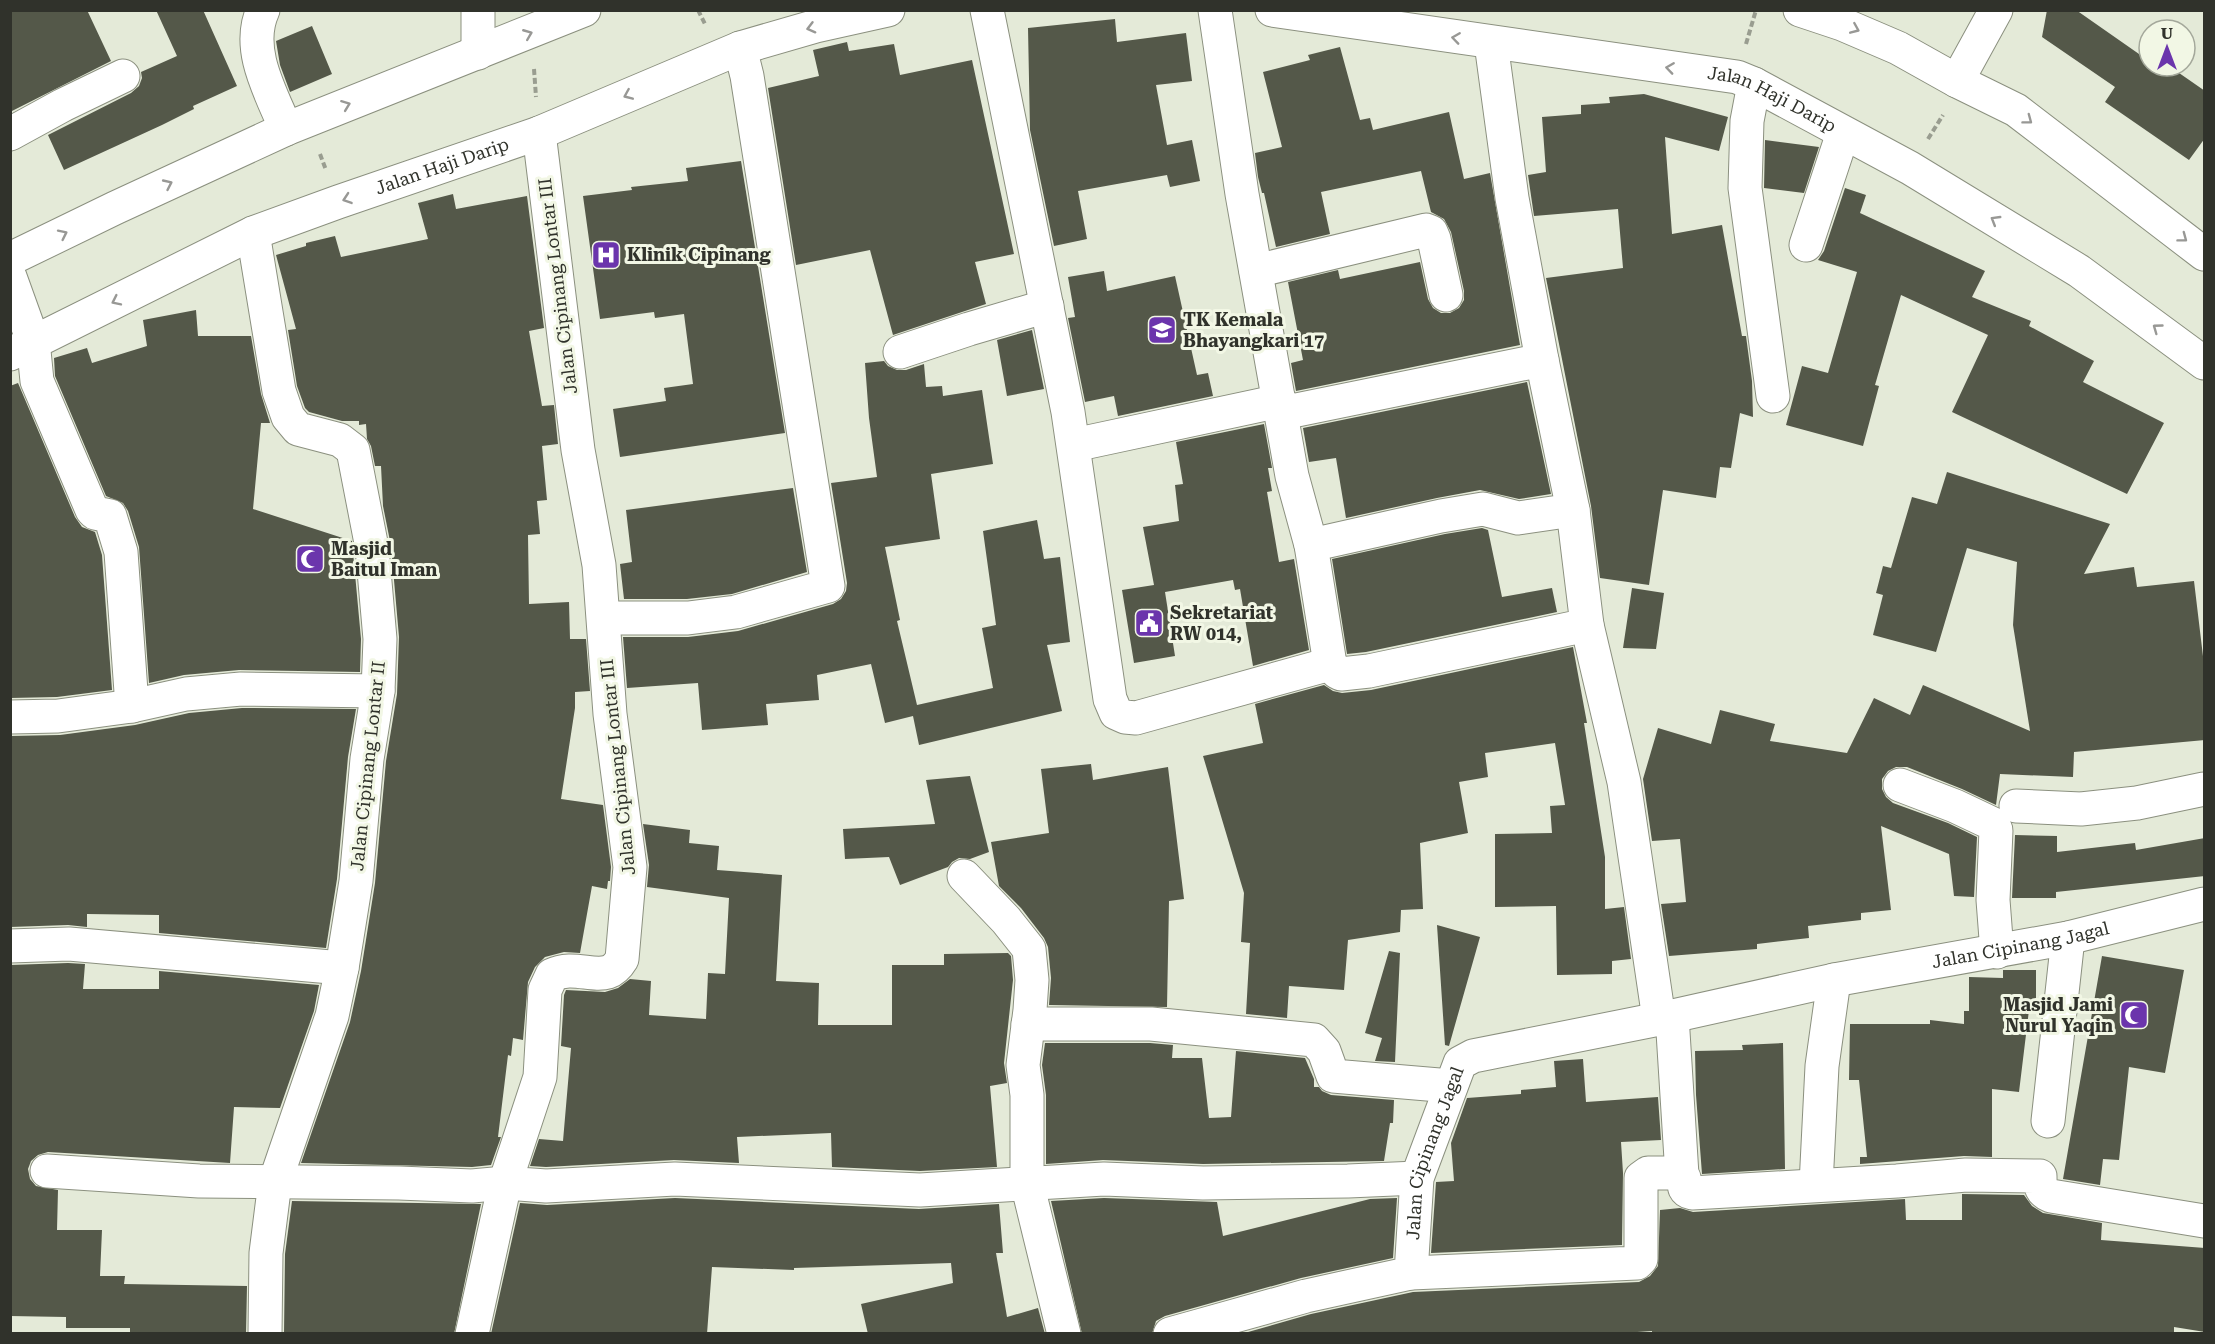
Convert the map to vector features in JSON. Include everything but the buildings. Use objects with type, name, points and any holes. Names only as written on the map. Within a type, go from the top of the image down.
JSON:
[{"type":"street","points":[[263,10],[259,20],[256,43],[265,79],[296,124]]},
{"type":"street","points":[[478,10],[478,53]]},
{"type":"street","points":[[10,259],[296,124],[584,10]]},
{"type":"street","name":"Jalan Haji Darip","points":[[22,347],[254,234],[338,202],[539,133],[741,48],[816,26],[888,10]]},
{"type":"street","points":[[987,10],[1074,445],[1110,699],[1116,713],[1136,718],[1330,664]]},
{"type":"street","points":[[1215,10],[1256,271],[1292,476],[1311,545],[1330,664],[1341,674],[1370,671],[1587,625]]},
{"type":"street","name":"Jalan Haji Darip","points":[[1272,10],[1737,77],[1910,168],[2079,271],[2205,363]]},
{"type":"street","points":[[1800,10],[1842,24],[1898,48],[2016,110],[2205,254]]},
{"type":"street","points":[[1960,82],[1996,10]]},
{"type":"street","points":[[1491,43],[1512,198],[1573,510],[1587,625],[1624,782],[1665,1017],[1684,1188],[1692,1193],[1965,1175],[2040,1176],[2040,1188],[2051,1196],[2205,1221]]},
{"type":"street","points":[[604,618],[688,618],[736,612],[828,586],[741,48]]},
{"type":"street","points":[[10,134],[123,76]]},
{"type":"street","points":[[1754,84],[1747,121],[1745,188],[1773,396]]},
{"type":"street","name":"Jalan Cipinang Lontar III","points":[[472,1334],[505,1183],[540,1077],[545,990],[552,975],[561,970],[608,972],[622,959],[630,867],[610,714],[599,565],[578,450],[539,133]]},
{"type":"street","points":[[1806,245],[1844,133]]},
{"type":"street","points":[[1256,271],[1426,230],[1431,232],[1434,239],[1446,295]]},
{"type":"street","name":"Jalan Cipinang Lontar II","points":[[254,234],[279,391],[288,417],[298,429],[340,440],[353,450],[372,548],[380,639],[378,691],[368,759],[356,880],[342,968],[332,1016],[275,1182],[266,1253],[266,1334]]},
{"type":"street","points":[[10,277],[22,347],[24,377],[92,510],[95,513],[110,516],[122,552],[132,706]]},
{"type":"street","points":[[900,352],[1047,306]]},
{"type":"street","points":[[1074,445],[1542,360]]},
{"type":"street","points":[[1311,545],[1441,516],[1484,509],[1518,518],[1573,510]]},
{"type":"street","points":[[10,717],[58,716],[132,706],[186,694],[241,689],[378,691]]},
{"type":"street","points":[[1900,785],[1955,806],[1993,824],[1996,830],[1993,900],[1997,952]]},
{"type":"street","points":[[2016,806],[2081,809],[2137,803],[2205,789]]},
{"type":"street","points":[[964,876],[1006,920],[1029,949],[1032,980],[1023,1065],[1027,1095],[1027,1183],[1064,1334]]},
{"type":"street","name":"Jalan Cipinang Jagal","points":[[1411,1273],[1417,1178],[1460,1063],[1473,1056],[1834,980],[2068,938],[2205,904]]},
{"type":"street","points":[[2048,1121],[2068,938]]},
{"type":"street","points":[[10,946],[69,944],[342,968]]},
{"type":"street","points":[[1816,1185],[1822,1066],[1834,980]]},
{"type":"street","points":[[1028,1024],[1151,1024],[1314,1040],[1324,1051],[1334,1076],[1451,1086]]},
{"type":"street","points":[[47,1171],[199,1181],[472,1186],[505,1183],[546,1186],[675,1179],[920,1190],[1104,1179],[1203,1183],[1417,1178]]},
{"type":"street","points":[[1170,1334],[1306,1296],[1411,1273],[1637,1263],[1641,1259],[1641,1178],[1648,1173],[1676,1172],[1682,1175]]},
{"type":"path","points":[[531,32],[539,133]]},
{"type":"path","points":[[1910,168],[1960,82]]},
{"type":"path","points":[[296,124],[338,202]]},
{"type":"place","name":"Klinik Cipinang","points":[[606,255]]},
{"type":"place","name":"TK Kemala Bhayangkari 17","points":[[1162,330]]},
{"type":"place","name":"Masjid Baitul Iman","points":[[310,559]]},
{"type":"place","name":"Sekretariat RW 014,","points":[[1149,623]]},
{"type":"place","name":"Masjid Jami Nurul Yaqin","points":[[2134,1015]]}]
